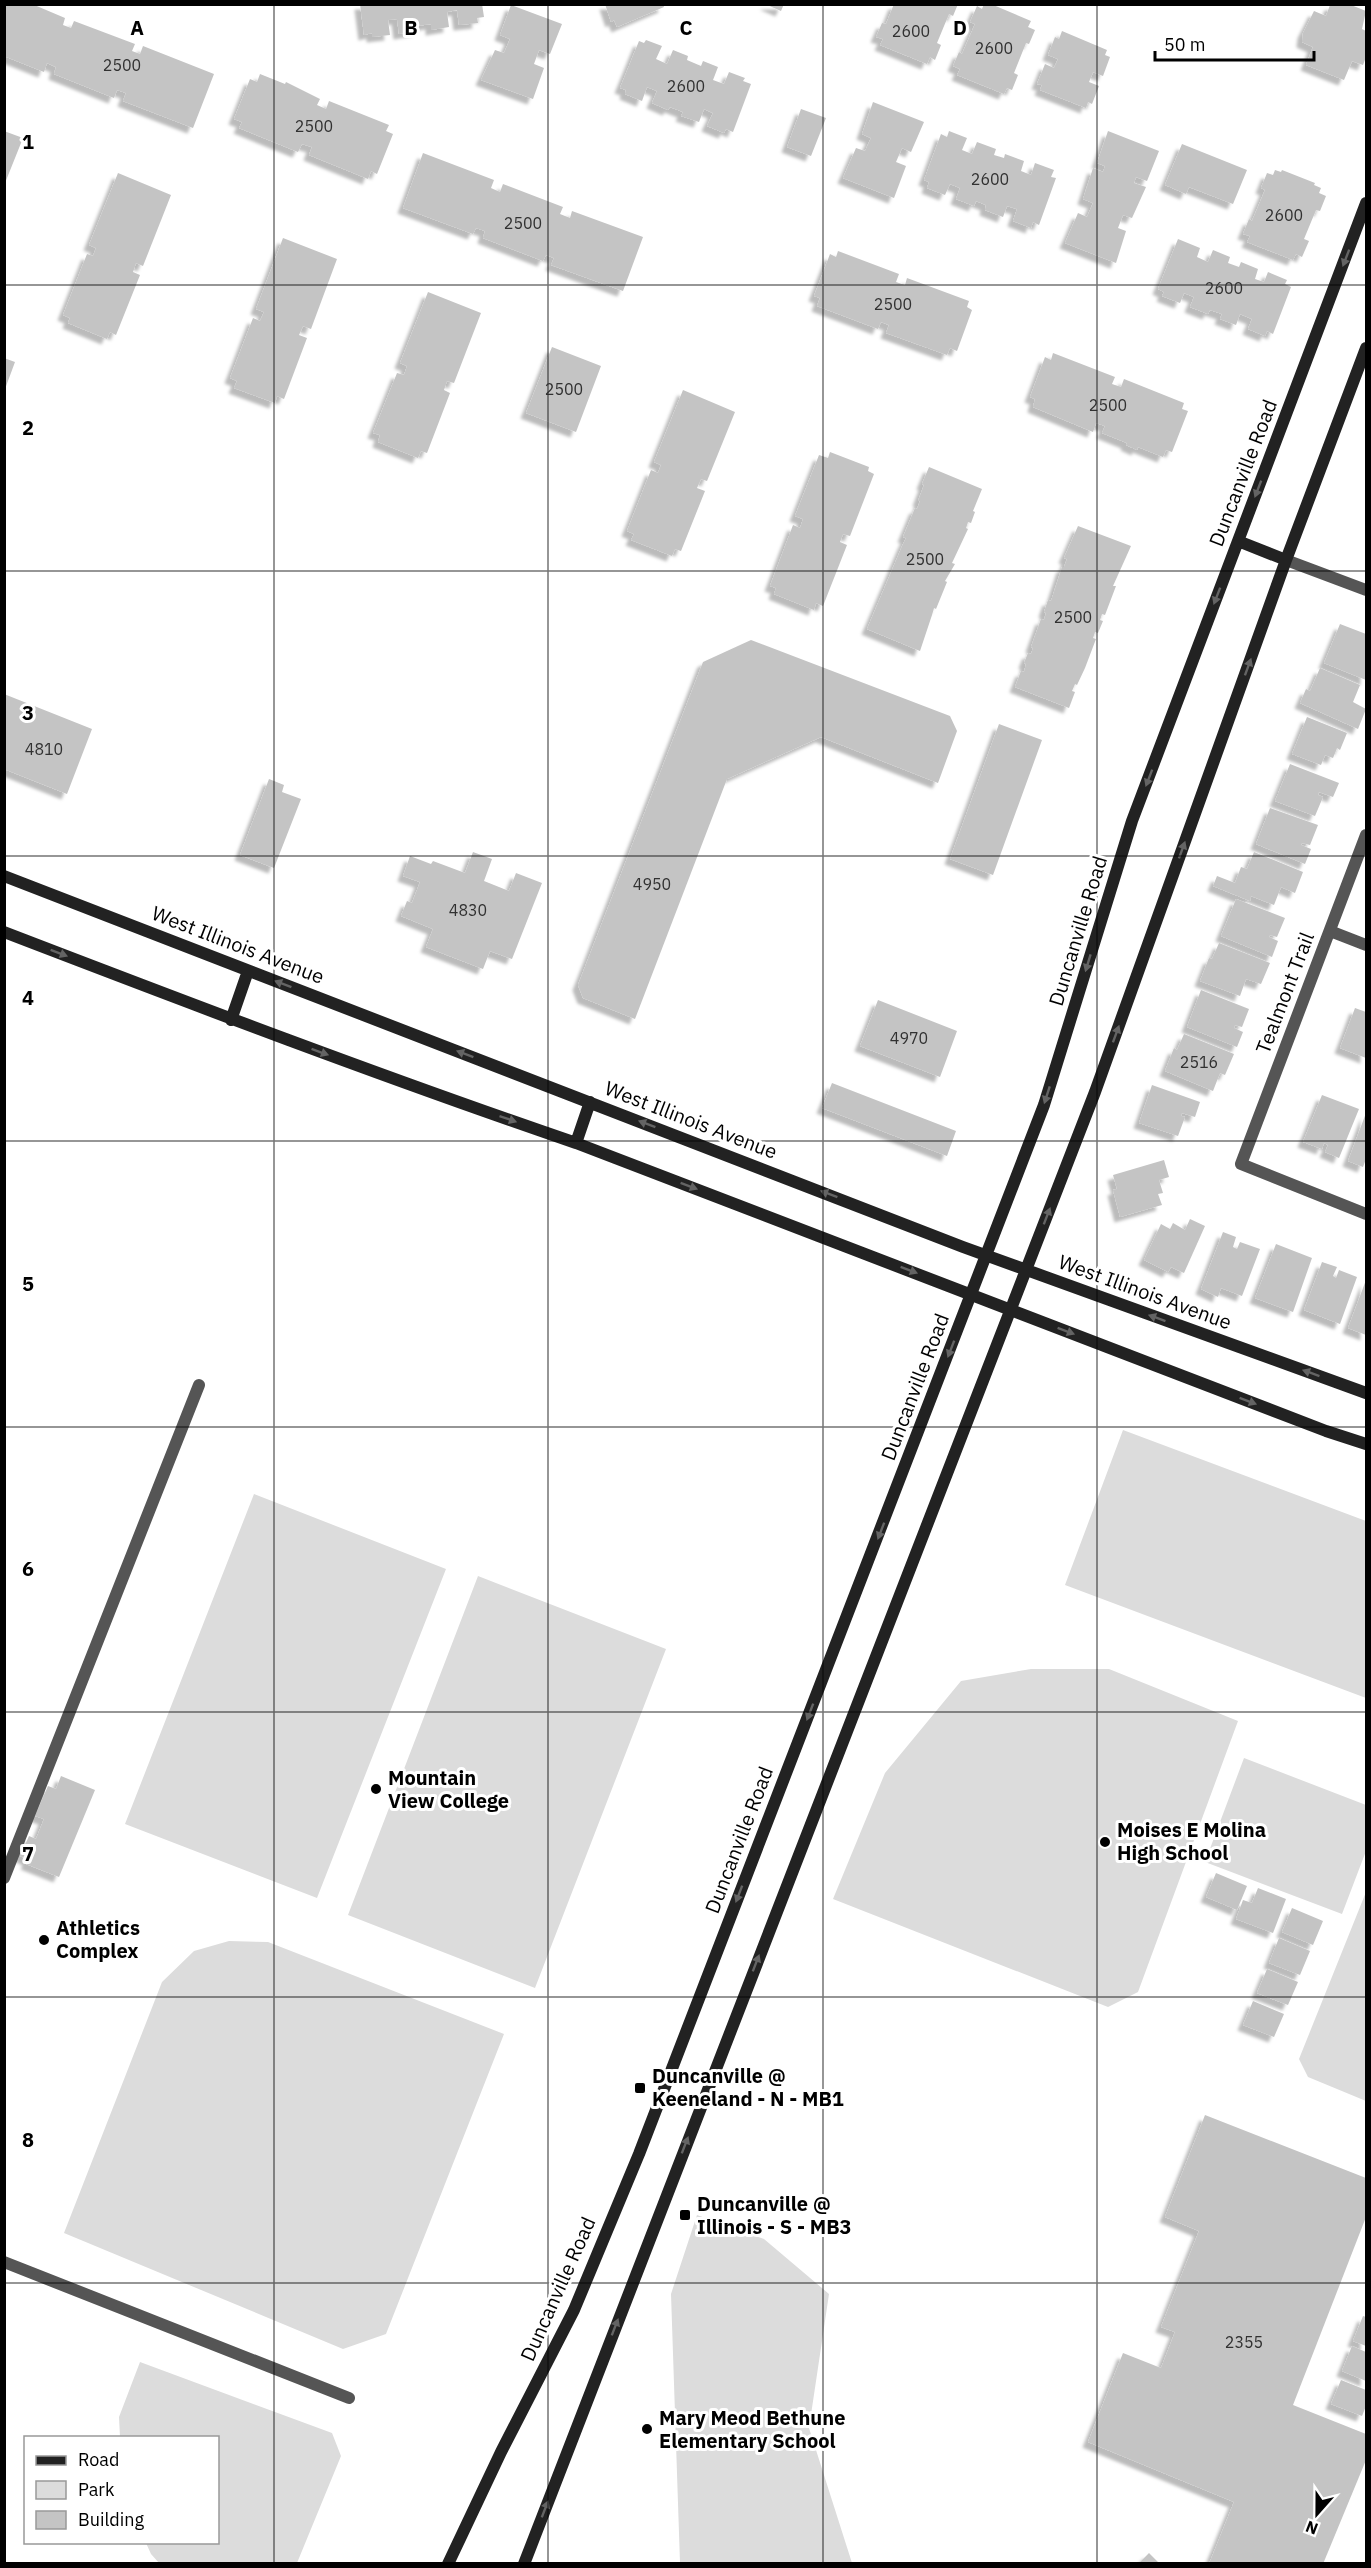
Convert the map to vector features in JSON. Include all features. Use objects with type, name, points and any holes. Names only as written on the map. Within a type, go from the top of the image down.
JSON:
[{"type":"main road","name":"Duncanville Road","points":[[448,2564],[501,2452],[574,2310],[639,2154],[1048,1095],[1132,821],[1366,203]]},
{"type":"main road","points":[[525,2564],[675,2170],[1095,1092],[1286,560],[1366,348]]},
{"type":"main road","points":[[1238,541],[1286,560]]},
{"type":"main road","name":"West Illinois Avenue","points":[[4,876],[987,1256],[1366,1393]]},
{"type":"main road","points":[[4,932],[231,1020],[576,1143],[1326,1431],[1366,1444]]},
{"type":"main road","points":[[231,1020],[248,970]]},
{"type":"main road","points":[[576,1143],[590,1102]]},
{"type":"street","points":[[1286,560],[1366,590]]},
{"type":"street","name":"Tealmont Trail","points":[[1366,835],[1241,1164],[1366,1214]]},
{"type":"street","points":[[1330,931],[1366,945]]},
{"type":"street","points":[[4,1878],[199,1385]]},
{"type":"street","points":[[4,2262],[350,2398]]},
{"type":"green space","points":[[1123,1430],[1366,1521],[1366,1698],[1065,1585]]},
{"type":"green space","points":[[254,1494],[446,1569],[317,1898],[125,1824]]},
{"type":"green space","points":[[478,1576],[666,1649],[535,1988],[348,1915]]},
{"type":"green space","points":[[1031,1669],[1109,1669],[1238,1721],[1138,1992],[1108,2007],[833,1899],[885,1773],[961,1681]]},
{"type":"green space","points":[[1244,1758],[1366,1805],[1366,1851],[1342,1914],[1205,1862]]},
{"type":"green space","points":[[1366,1892],[1366,2101],[1308,2077],[1299,2059]]},
{"type":"green space","points":[[229,1941],[268,1942],[504,2034],[386,2334],[343,2349],[64,2233],[162,1982],[194,1951]]},
{"type":"green space","points":[[697,2215],[764,2239],[829,2294],[809,2428],[852,2563],[680,2563],[671,2294]]},
{"type":"green space","points":[[140,2362],[332,2433],[341,2456],[297,2563],[159,2563],[146,2544],[219,2544],[219,2436],[120,2436],[119,2417]]},
{"type":"building","points":[[4,4],[32,4],[65,18],[63,25],[71,28],[74,21],[135,44],[132,51],[140,54],[143,46],[214,74],[193,128],[123,101],[126,93],[117,90],[114,98],[54,74],[56,67],[47,63],[44,72],[4,56]]},
{"type":"building","points":[[360,4],[482,4],[484,17],[477,18],[478,23],[459,25],[457,10],[447,12],[449,27],[431,30],[431,24],[417,26],[418,31],[399,34],[397,19],[388,20],[390,35],[372,37],[372,33],[364,35]]},
{"type":"building","points":[[605,4],[663,4],[664,7],[617,27],[614,20],[611,22]]},
{"type":"building","points":[[765,4],[784,4],[781,11]]},
{"type":"building","points":[[894,4],[958,4],[953,16],[949,14],[937,43],[941,45],[935,60],[930,57],[927,64],[880,45],[883,39],[876,37],[882,23],[886,24]]},
{"type":"building","points":[[984,4],[991,4],[1031,21],[1028,27],[1035,30],[1029,44],[1026,43],[1014,73],[1018,75],[1012,90],[1007,88],[1004,94],[957,75],[960,69],[953,66],[959,52],[962,54],[975,24],[970,22],[977,6],[982,9]]},
{"type":"building","points":[[511,5],[562,24],[550,54],[539,50],[534,64],[544,68],[533,99],[481,80],[495,50],[504,53],[510,39],[500,35]]},
{"type":"building","points":[[1330,5],[1351,5],[1366,11],[1362,29],[1366,31],[1366,57],[1363,65],[1352,61],[1344,80],[1306,65],[1313,47],[1302,42],[1303,33],[1314,11],[1326,16]]},
{"type":"building","points":[[1062,31],[1107,50],[1105,55],[1110,57],[1103,76],[1093,72],[1089,82],[1099,86],[1092,104],[1088,102],[1086,108],[1040,90],[1042,85],[1037,84],[1045,64],[1054,68],[1058,59],[1048,55],[1055,37],[1059,39]]},
{"type":"building","points":[[646,40],[662,46],[656,59],[667,64],[673,50],[688,56],[687,60],[701,66],[703,61],[718,67],[713,80],[724,84],[729,72],[745,78],[743,81],[751,84],[733,132],[726,129],[724,133],[707,126],[713,113],[704,109],[699,122],[681,116],[683,112],[670,107],[668,110],[652,103],[657,91],[647,87],[642,101],[625,94],[626,90],[620,88],[639,41],[644,43]]},
{"type":"building","points":[[260,74],[285,84],[286,82],[320,99],[317,105],[326,109],[329,101],[389,125],[386,131],[393,134],[377,174],[371,171],[368,179],[309,155],[312,147],[302,144],[298,152],[239,128],[242,122],[234,119],[250,79],[257,82]]},
{"type":"building","points":[[873,102],[924,122],[911,152],[902,148],[896,162],[906,166],[894,198],[843,178],[856,148],[865,151],[871,138],[862,134]]},
{"type":"building","points":[[801,109],[826,118],[811,156],[787,147]]},
{"type":"building","points":[[4,131],[23,138],[5,183],[4,183]]},
{"type":"building","points":[[949,131],[967,138],[962,150],[972,154],[977,142],[996,149],[994,155],[1004,158],[1005,154],[1024,161],[1021,171],[1031,175],[1035,163],[1054,170],[1051,177],[1056,178],[1039,225],[1033,222],[1031,228],[1013,221],[1017,209],[1007,206],[1003,217],[985,210],[986,205],[976,201],[974,206],[956,199],[960,188],[950,184],[945,195],[927,188],[929,182],[924,180],[941,134],[947,137]]},
{"type":"building","points":[[1108,131],[1159,151],[1147,181],[1136,177],[1134,183],[1146,187],[1132,218],[1123,215],[1118,228],[1126,231],[1116,263],[1065,243],[1078,213],[1087,217],[1093,203],[1083,199],[1093,168],[1103,172],[1105,166],[1097,163]]},
{"type":"building","points":[[1182,144],[1247,170],[1233,204],[1189,187],[1186,194],[1165,185]]},
{"type":"building","points":[[423,153],[494,180],[491,188],[500,192],[503,184],[563,207],[560,214],[570,218],[572,211],[643,237],[623,291],[551,265],[554,258],[546,255],[543,261],[483,238],[485,231],[476,228],[473,234],[403,208]]},
{"type":"building","points":[[1275,170],[1281,172],[1282,170],[1315,183],[1314,185],[1321,188],[1319,193],[1326,196],[1320,211],[1316,210],[1304,239],[1309,241],[1302,257],[1296,254],[1293,260],[1247,242],[1250,236],[1243,234],[1249,219],[1252,221],[1265,190],[1261,188],[1267,173],[1273,175]]},
{"type":"building","points":[[118,173],[171,195],[143,266],[136,263],[133,272],[140,275],[116,335],[110,332],[107,339],[68,323],[70,318],[63,315],[87,254],[93,256],[96,248],[89,245]]},
{"type":"building","points":[[283,238],[337,259],[311,329],[303,326],[299,335],[307,338],[284,399],[277,396],[275,403],[234,388],[237,381],[230,378],[253,318],[260,321],[264,312],[256,309]]},
{"type":"building","points":[[1178,239],[1200,248],[1197,257],[1208,262],[1213,250],[1230,257],[1228,263],[1239,267],[1241,262],[1258,269],[1255,279],[1264,282],[1268,272],[1287,280],[1285,284],[1291,287],[1273,334],[1267,331],[1265,336],[1248,329],[1252,319],[1240,314],[1236,325],[1220,319],[1222,314],[1210,310],[1208,314],[1190,307],[1194,297],[1184,293],[1180,303],[1162,296],[1164,292],[1158,289]]},
{"type":"building","points":[[838,251],[899,274],[896,282],[905,285],[907,278],[969,301],[967,307],[972,310],[957,351],[950,348],[947,355],[886,333],[889,325],[881,322],[878,329],[817,306],[820,298],[814,296],[830,254],[836,257]]},
{"type":"building","points":[[428,292],[481,313],[454,383],[447,381],[444,390],[450,393],[427,453],[421,451],[418,458],[378,442],[380,435],[373,433],[397,373],[404,375],[407,366],[400,363]]},
{"type":"building","points":[[552,347],[601,366],[576,432],[526,413]]},
{"type":"building","points":[[1053,353],[1115,377],[1112,384],[1121,387],[1124,379],[1184,403],[1182,409],[1188,411],[1172,452],[1166,450],[1163,457],[1138,447],[1137,450],[1126,445],[1127,443],[1102,433],[1105,426],[1096,423],[1093,432],[1033,407],[1035,399],[1030,397],[1045,357],[1051,360]]},
{"type":"building","points":[[4,358],[15,362],[5,389],[4,389]]},
{"type":"building","points":[[683,390],[735,412],[707,481],[701,479],[697,488],[705,491],[681,551],[675,549],[672,556],[631,540],[634,534],[627,531],[651,470],[658,473],[661,465],[654,462]]},
{"type":"building","points":[[830,452],[869,467],[868,471],[874,474],[850,536],[843,534],[840,542],[847,545],[823,606],[816,603],[814,610],[774,594],[776,588],[770,586],[793,525],[800,528],[803,519],[795,516],[819,455],[828,458]]},
{"type":"building","points":[[929,467],[982,489],[971,523],[968,522],[966,528],[968,529],[952,563],[955,564],[945,581],[947,582],[936,609],[934,608],[920,651],[867,629],[906,538],[903,537],[920,501],[918,501],[924,485],[922,484]]},
{"type":"building","points":[[1078,526],[1131,546],[1113,586],[1116,586],[1105,615],[1102,614],[1100,620],[1103,621],[1098,633],[1095,632],[1093,638],[1096,639],[1085,668],[1072,691],[1075,692],[1069,708],[1015,687],[1021,671],[1024,672],[1026,664],[1024,663],[1028,653],[1031,654],[1033,648],[1031,647],[1041,619],[1044,620],[1048,600],[1051,601],[1062,567],[1067,559],[1064,558]]},
{"type":"building","points":[[1340,624],[1366,634],[1366,680],[1324,663]]},
{"type":"building","points":[[751,640],[950,716],[957,731],[938,783],[821,737],[727,779],[635,1019],[583,998],[578,985],[703,662]]},
{"type":"building","points":[[1320,668],[1360,685],[1353,702],[1366,709],[1358,729],[1300,703],[1306,689],[1310,691]]},
{"type":"building","points":[[4,694],[92,729],[67,794],[4,769]]},
{"type":"building","points":[[1307,717],[1347,733],[1340,750],[1337,748],[1333,758],[1325,755],[1321,765],[1292,754]]},
{"type":"building","points":[[999,724],[1042,740],[993,875],[950,859]]},
{"type":"building","points":[[1290,764],[1339,783],[1333,797],[1319,792],[1318,795],[1323,797],[1315,816],[1275,801]]},
{"type":"building","points":[[269,779],[284,785],[282,792],[301,799],[274,868],[240,855]]},
{"type":"building","points":[[1270,808],[1318,825],[1310,845],[1302,843],[1301,845],[1311,849],[1305,864],[1256,844]]},
{"type":"building","points":[[473,852],[492,859],[484,881],[509,891],[516,873],[542,883],[512,959],[490,951],[483,969],[426,947],[433,929],[401,916],[407,901],[412,903],[420,882],[403,876],[410,856],[431,864],[433,861],[465,873]]},
{"type":"building","points":[[1254,852],[1303,872],[1295,893],[1281,887],[1274,905],[1251,896],[1250,901],[1213,886],[1217,876],[1235,883],[1241,867],[1247,869]]},
{"type":"building","points":[[1236,899],[1285,918],[1277,937],[1270,935],[1269,937],[1278,941],[1272,957],[1221,936]]},
{"type":"building","points":[[1219,943],[1270,963],[1261,984],[1246,979],[1240,996],[1200,981],[1209,958],[1212,959]]},
{"type":"building","points":[[1201,990],[1249,1009],[1242,1027],[1235,1025],[1234,1028],[1243,1032],[1237,1047],[1187,1027]]},
{"type":"building","points":[[878,1000],[957,1031],[940,1077],[860,1046]]},
{"type":"building","points":[[1355,1008],[1366,1012],[1366,1058],[1340,1048]]},
{"type":"building","points":[[1184,1034],[1234,1054],[1225,1075],[1220,1073],[1213,1091],[1165,1071],[1174,1048],[1177,1050]]},
{"type":"building","points":[[832,1083],[956,1131],[947,1156],[822,1108]]},
{"type":"building","points":[[1152,1085],[1200,1102],[1195,1117],[1182,1113],[1181,1116],[1185,1117],[1178,1136],[1139,1123]]},
{"type":"building","points":[[1322,1095],[1359,1109],[1339,1158],[1325,1152],[1328,1145],[1324,1143],[1322,1149],[1303,1142]]},
{"type":"building","points":[[1366,1113],[1366,1159],[1363,1167],[1348,1161]]},
{"type":"building","points":[[1164,1160],[1169,1177],[1159,1180],[1163,1193],[1158,1194],[1162,1205],[1120,1217],[1113,1190],[1117,1189],[1113,1175]]},
{"type":"building","points":[[1190,1219],[1205,1226],[1184,1273],[1171,1267],[1168,1272],[1144,1260],[1161,1224],[1170,1229],[1173,1223],[1185,1230]]},
{"type":"building","points":[[1223,1232],[1236,1237],[1233,1247],[1237,1249],[1240,1242],[1260,1249],[1242,1296],[1221,1288],[1218,1297],[1201,1289]]},
{"type":"building","points":[[1276,1244],[1312,1258],[1293,1312],[1255,1298]]},
{"type":"building","points":[[1322,1262],[1337,1267],[1333,1276],[1336,1278],[1339,1270],[1357,1277],[1340,1324],[1304,1310]]},
{"type":"building","points":[[1366,1280],[1366,1335],[1348,1328]]},
{"type":"building","points":[[61,1776],[95,1790],[59,1877],[26,1864],[28,1860],[20,1856],[29,1836],[36,1839],[44,1819],[35,1816],[48,1786],[56,1789]]},
{"type":"building","points":[[1216,1873],[1247,1886],[1237,1910],[1206,1897]]},
{"type":"building","points":[[1258,1888],[1286,1899],[1273,1933],[1236,1919],[1243,1900],[1252,1903]]},
{"type":"building","points":[[1292,1908],[1323,1921],[1313,1945],[1282,1932]]},
{"type":"building","points":[[1279,1938],[1310,1951],[1300,1975],[1269,1963]]},
{"type":"building","points":[[1267,1969],[1298,1982],[1288,2005],[1257,1993]]},
{"type":"building","points":[[1253,2001],[1284,2014],[1274,2037],[1243,2025]]},
{"type":"building","points":[[1205,2115],[1366,2178],[1366,2217],[1293,2405],[1366,2434],[1366,2460],[1323,2564],[1209,2564],[1234,2502],[1088,2442],[1123,2353],[1161,2368],[1175,2332],[1161,2327],[1199,2231],[1165,2217]]},
{"type":"building","points":[[1363,2316],[1366,2317],[1366,2346],[1353,2341]]},
{"type":"building","points":[[1352,2346],[1366,2352],[1366,2381],[1342,2371]]},
{"type":"building","points":[[1341,2380],[1366,2390],[1366,2406],[1362,2416],[1331,2404]]},
{"type":"building","points":[[1149,2553],[1160,2564],[1138,2564]]},
{"type":"place","name":"Mountain View College","points":[[376,1789]]},
{"type":"place","name":"Moises E Molina High School","points":[[1105,1842]]},
{"type":"place","name":"Athletics Complex","points":[[44,1940]]},
{"type":"place","name":"Duncanville @ Keeneland - N - MB1","points":[[640,2088]]},
{"type":"place","name":"Duncanville @ Illinois - S - MB3","points":[[685,2215]]},
{"type":"place","name":"Mary Meod Bethune Elementary School","points":[[647,2429]]}]
